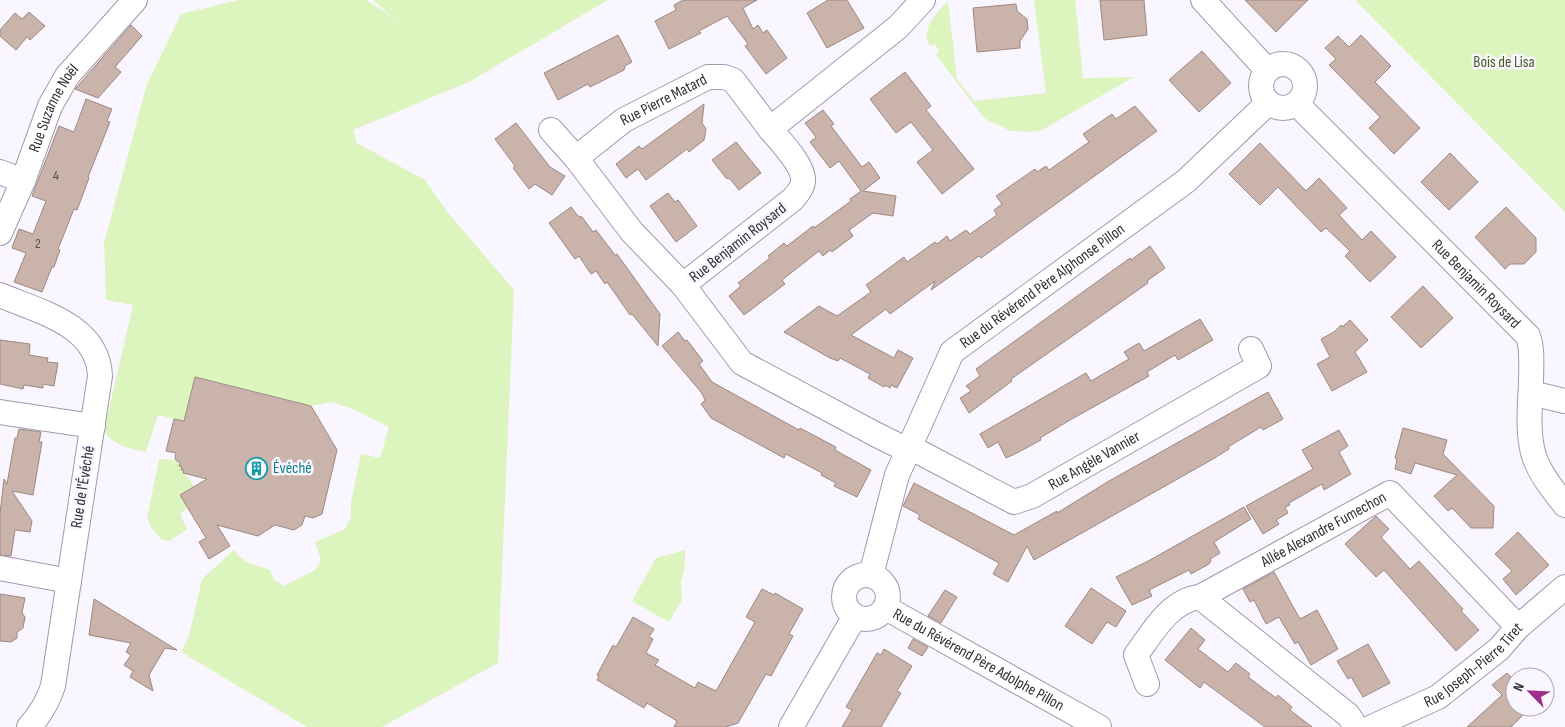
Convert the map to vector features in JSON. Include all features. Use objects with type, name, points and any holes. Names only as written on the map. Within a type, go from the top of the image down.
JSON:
[{"type":"street","name":"Rue Suzanne Noël","points":[[0,234],[23,180],[50,106],[66,76],[135,0]]},
{"type":"street","points":[[770,129],[898,27],[923,0]]},
{"type":"street","points":[[1204,0],[1267,70]]},
{"type":"street","points":[[1288,64],[1300,71],[1306,85],[1302,99],[1290,108],[1283,109],[1268,104],[1264,98],[1261,83],[1267,70],[1273,66],[1288,64]]},
{"type":"street","name":"Rue Pierre Matard","points":[[576,158],[624,120],[708,76],[724,77],[733,80],[770,129]]},
{"type":"street","name":"Rue du Révérend Père Alphonse Pillon","points":[[871,575],[897,475],[952,352],[1186,181],[1268,104]]},
{"type":"street","name":"Rue Benjamin Roysard","points":[[1297,104],[1528,336],[1532,357],[1530,426],[1534,455],[1549,486],[1565,505]]},
{"type":"street","name":"Rue Benjamin Roysard","points":[[770,129],[799,167],[803,176],[803,183],[799,191],[793,200],[683,285],[742,363],[874,434],[908,448]]},
{"type":"street","points":[[551,130],[576,158],[632,232],[683,285]]},
{"type":"street","points":[[0,172],[23,180]]},
{"type":"street","name":"Rue de l'Évéché","points":[[0,295],[72,327],[90,344],[100,366],[93,426],[53,686],[42,721]]},
{"type":"street","name":"Rue Angèle Vannier","points":[[908,448],[1014,502],[1032,496],[1259,366],[1251,349]]},
{"type":"street","points":[[1531,393],[1565,400]]},
{"type":"street","points":[[0,412],[93,426]]},
{"type":"street","name":"Allée Alexandre Fumechon","points":[[1147,684],[1136,654],[1159,624],[1179,603],[1190,598],[1200,597],[1390,493],[1518,627]]},
{"type":"street","points":[[0,568],[69,581]]},
{"type":"street","points":[[871,575],[878,578],[887,588],[886,608],[881,614],[868,619],[855,616],[849,612],[844,600],[847,587],[857,577],[871,575]]},
{"type":"street","name":"Rue Joseph-Pierre Tiret","points":[[1372,727],[1438,697],[1498,649],[1518,627],[1565,587]]},
{"type":"street","points":[[1200,597],[1348,715],[1356,727]]},
{"type":"street","name":"Rue du Révérend Père Adolphe Pillon","points":[[886,608],[1099,727]]},
{"type":"street","points":[[791,727],[855,616]]},
{"type":"green space","points":[[238,0],[366,0],[385,12],[405,29],[373,0],[608,0],[469,82],[353,130],[357,143],[425,180],[448,213],[514,290],[498,663],[382,727],[307,727],[181,652],[189,636],[202,579],[234,550],[242,559],[270,570],[274,580],[284,586],[315,570],[321,560],[315,542],[345,529],[351,517],[351,502],[361,454],[380,458],[389,427],[355,410],[332,402],[311,406],[195,377],[184,421],[158,415],[146,452],[128,448],[117,443],[107,436],[104,431],[133,305],[106,300],[104,243],[147,84],[181,14]]},
{"type":"green space","points":[[1034,0],[1075,0],[1083,78],[1134,77],[1042,130],[1031,132],[1011,131],[985,119],[936,55],[939,51],[935,44],[930,46],[927,39],[928,27],[948,1],[957,79],[974,101],[1046,93]]},
{"type":"green space","name":"Bois de Lisa","points":[[1355,0],[1565,0],[1565,212]]},
{"type":"green space","points":[[159,459],[177,460],[179,466],[182,467],[181,469],[184,470],[183,473],[186,473],[185,476],[188,477],[194,487],[180,495],[188,508],[180,514],[187,529],[170,541],[162,540],[151,528],[147,518]]},
{"type":"green space","points":[[685,550],[685,565],[681,582],[682,600],[669,622],[632,601],[656,558]]},
{"type":"building","points":[[683,0],[757,0],[743,8],[753,29],[758,25],[763,33],[767,30],[787,58],[766,74],[745,46],[748,44],[727,16],[699,31],[701,33],[669,49],[655,21],[676,10],[674,5]]},
{"type":"building","points":[[828,0],[847,0],[864,28],[827,48],[807,13]]},
{"type":"building","points":[[1100,0],[1144,0],[1147,35],[1104,40]]},
{"type":"building","points":[[1245,0],[1308,0],[1276,32]]},
{"type":"building","points":[[1016,4],[1017,11],[1027,19],[1028,29],[1020,41],[1020,48],[977,52],[973,8]]},
{"type":"building","points":[[29,12],[45,26],[30,40],[27,37],[16,50],[0,36],[0,30],[15,13],[22,19]]},
{"type":"building","points":[[131,25],[142,36],[115,67],[121,72],[98,98],[75,89]]},
{"type":"building","points":[[618,35],[632,62],[625,66],[624,70],[590,87],[588,84],[558,100],[544,73]]},
{"type":"building","points":[[1361,35],[1391,66],[1375,82],[1420,128],[1394,154],[1369,128],[1380,117],[1329,65],[1336,59],[1325,48],[1338,36],[1349,47]]},
{"type":"building","points":[[1202,51],[1231,83],[1199,112],[1169,80]]},
{"type":"building","points":[[905,72],[931,106],[926,110],[974,169],[942,194],[917,162],[933,150],[911,122],[896,133],[870,99]]},
{"type":"building","points":[[86,99],[112,109],[107,121],[110,122],[77,210],[74,209],[58,249],[60,250],[54,267],[52,267],[42,292],[14,282],[26,253],[12,248],[19,229],[33,234],[46,201],[32,196],[59,126],[74,132]]},
{"type":"building","points":[[704,104],[702,123],[706,129],[704,140],[689,152],[687,149],[646,180],[638,169],[626,178],[616,164],[639,146],[642,149]]},
{"type":"building","points":[[1135,106],[1157,131],[981,258],[979,256],[931,290],[935,281],[890,314],[886,309],[851,335],[894,358],[898,350],[913,358],[897,388],[891,385],[890,388],[885,385],[884,387],[868,378],[870,374],[840,358],[838,361],[830,358],[784,332],[819,306],[837,316],[871,292],[866,285],[904,257],[907,262],[935,242],[937,244],[947,236],[950,241],[966,230],[970,234],[997,215],[994,210],[1002,204],[996,196],[1035,169],[1037,172],[1046,166],[1049,170],[1089,142],[1083,134],[1112,114],[1116,119]]},
{"type":"building","points":[[823,110],[834,124],[831,126],[862,167],[869,162],[880,178],[863,191],[896,196],[893,216],[873,213],[849,230],[853,236],[832,252],[830,250],[823,256],[819,251],[782,280],[785,284],[744,315],[729,296],[741,286],[738,283],[770,258],[768,256],[784,243],[787,246],[813,226],[814,228],[851,201],[850,199],[861,191],[839,161],[830,168],[810,142],[816,137],[805,123]]},
{"type":"building","points":[[516,123],[550,167],[565,176],[552,195],[535,184],[529,189],[495,139]]},
{"type":"building","points":[[736,142],[761,173],[739,190],[730,179],[726,178],[712,160]]},
{"type":"building","points":[[1260,143],[1306,191],[1319,178],[1347,208],[1339,215],[1362,240],[1371,231],[1396,257],[1370,282],[1345,256],[1350,251],[1326,228],[1321,232],[1278,187],[1260,205],[1229,174]]},
{"type":"building","points":[[1450,153],[1478,182],[1449,210],[1421,182]]},
{"type":"building","points":[[668,193],[675,202],[678,200],[697,226],[676,242],[650,206]]},
{"type":"building","points":[[571,207],[578,216],[582,217],[593,232],[596,230],[615,255],[617,254],[660,314],[658,346],[632,314],[630,315],[607,282],[605,284],[596,271],[591,274],[579,256],[575,259],[549,223]]},
{"type":"building","points":[[1506,207],[1536,238],[1536,252],[1524,264],[1510,264],[1505,269],[1475,237]]},
{"type":"building","points":[[1150,246],[1165,268],[1147,281],[1148,283],[1011,379],[1012,381],[969,413],[960,398],[971,391],[966,386],[980,376],[976,369],[1130,258],[1131,260]]},
{"type":"building","points":[[1423,286],[1453,318],[1421,348],[1391,317]]},
{"type":"building","points":[[1200,319],[1213,340],[1178,360],[1175,355],[1147,372],[1149,376],[1070,420],[1040,438],[1041,440],[1017,453],[1006,458],[998,442],[988,448],[980,434],[1086,373],[1091,381],[1129,359],[1124,352],[1139,343],[1144,351]]},
{"type":"building","points":[[1350,320],[1368,340],[1355,352],[1367,372],[1332,391],[1317,364],[1330,357],[1321,339]]},
{"type":"building","points":[[678,332],[685,341],[687,340],[703,361],[699,364],[712,382],[799,430],[800,428],[836,447],[835,450],[871,470],[857,497],[834,486],[836,483],[821,475],[822,473],[786,454],[784,458],[711,418],[701,404],[705,400],[701,392],[662,346]]},
{"type":"building","points":[[0,340],[30,344],[29,355],[48,358],[47,362],[58,363],[54,386],[43,384],[43,388],[24,385],[23,389],[0,384]]},
{"type":"building","name":"Évéché","points":[[195,377],[311,406],[337,450],[322,514],[313,518],[305,516],[302,525],[294,530],[275,525],[258,536],[217,525],[230,546],[209,559],[199,542],[206,538],[180,495],[207,479],[183,473],[184,470],[181,470],[182,467],[179,466],[180,463],[175,459],[176,453],[166,451],[174,419],[184,421]]},
{"type":"building","points":[[1268,392],[1283,419],[1263,430],[1261,427],[1228,447],[1229,449],[1213,459],[1034,560],[1027,546],[1008,582],[993,574],[999,563],[918,519],[920,515],[903,506],[914,483],[1014,535],[1057,511],[1057,513],[1109,481]]},
{"type":"building","points":[[1403,428],[1447,440],[1443,454],[1494,506],[1493,528],[1471,528],[1452,508],[1448,511],[1434,496],[1457,475],[1415,463],[1411,474],[1395,469],[1397,459],[1395,458]]},
{"type":"building","points":[[19,429],[41,432],[39,442],[42,442],[33,495],[12,491],[32,521],[30,532],[15,530],[11,556],[0,555],[0,513],[4,479],[7,484],[15,438],[17,438]]},
{"type":"building","points":[[1339,430],[1348,446],[1339,452],[1351,474],[1324,490],[1322,484],[1289,503],[1290,505],[1285,507],[1288,513],[1276,520],[1279,524],[1263,534],[1246,506],[1313,469],[1302,450]]},
{"type":"building","points":[[1244,507],[1251,519],[1214,542],[1220,553],[1210,559],[1209,564],[1191,574],[1189,570],[1149,590],[1152,596],[1132,605],[1116,577]]},
{"type":"building","points":[[1376,516],[1389,529],[1381,537],[1410,569],[1419,561],[1463,609],[1461,611],[1479,630],[1456,651],[1384,570],[1376,577],[1345,544]]},
{"type":"building","points":[[1518,532],[1549,565],[1516,595],[1503,579],[1512,571],[1495,554]]},
{"type":"building","points":[[1274,572],[1300,619],[1317,610],[1338,649],[1311,665],[1298,642],[1295,644],[1279,617],[1266,624],[1254,600],[1250,602],[1243,589]]},
{"type":"building","points":[[1091,588],[1126,611],[1116,627],[1107,622],[1092,644],[1065,626]]},
{"type":"building","points":[[762,589],[774,595],[775,593],[803,609],[789,634],[793,636],[771,676],[766,674],[738,723],[726,727],[674,727],[677,721],[647,703],[644,708],[597,680],[599,676],[597,675],[613,645],[616,647],[633,617],[654,629],[649,637],[653,639],[646,653],[659,660],[655,665],[695,688],[698,682],[716,691],[755,622],[746,617]]},
{"type":"building","points":[[945,590],[957,597],[941,623],[928,616]]},
{"type":"building","points":[[0,594],[25,598],[22,613],[25,617],[23,628],[17,632],[17,638],[11,642],[0,641]]},
{"type":"building","points":[[94,599],[177,650],[165,648],[149,675],[153,691],[130,677],[133,671],[124,665],[131,655],[126,652],[131,643],[89,635]]},
{"type":"building","points":[[1191,628],[1205,640],[1198,649],[1228,672],[1236,663],[1250,674],[1248,677],[1276,698],[1278,695],[1292,707],[1290,710],[1312,727],[1265,727],[1204,682],[1200,688],[1165,660]]},
{"type":"building","points":[[913,639],[928,647],[922,656],[908,648]]},
{"type":"building","points":[[1368,644],[1390,683],[1363,697],[1351,677],[1348,679],[1337,661]]},
{"type":"building","points":[[884,649],[912,666],[897,691],[901,693],[881,727],[842,727],[852,710],[846,707],[877,653],[881,655]]},
{"type":"building","points":[[1505,675],[1505,717],[1521,717],[1511,727],[1467,727],[1502,695],[1492,685]]},
{"type":"place","name":"Évéché","points":[[257,468]]}]
